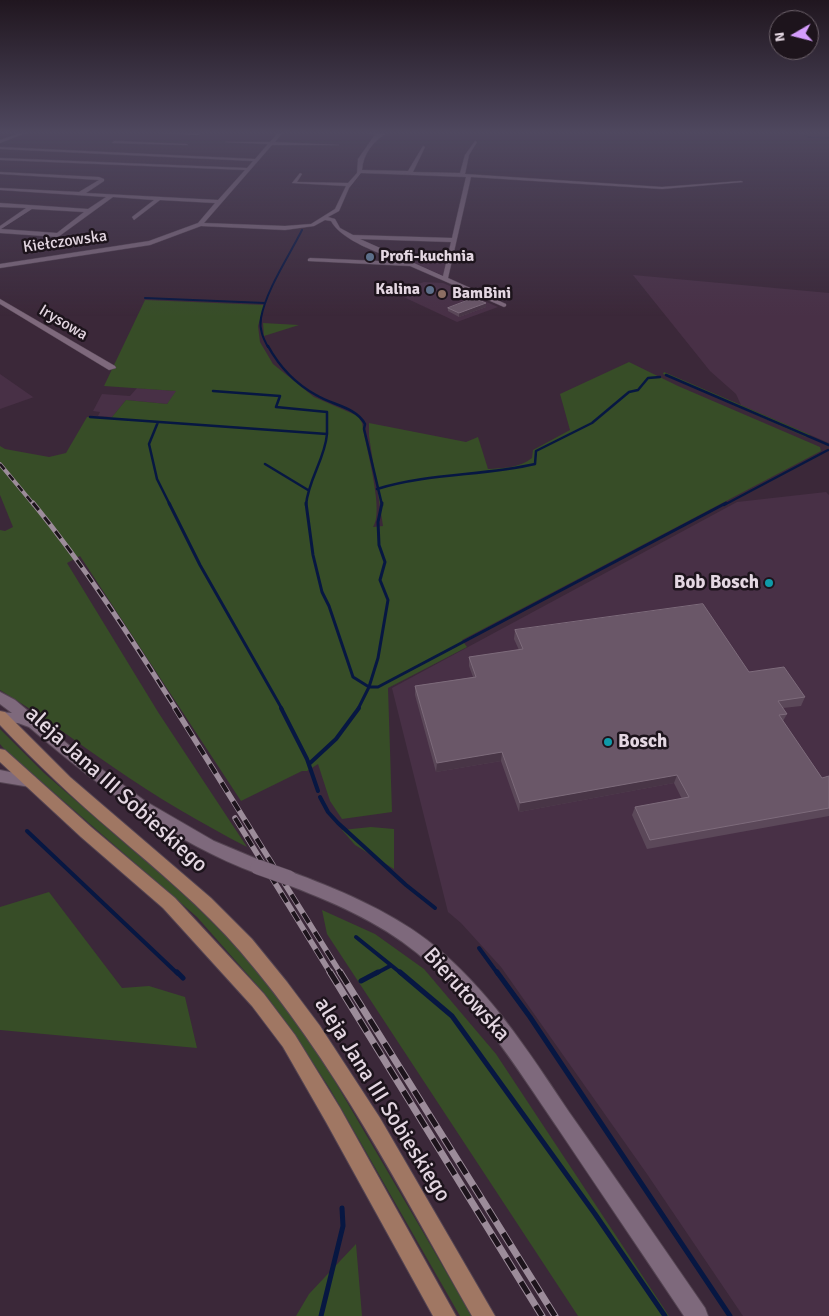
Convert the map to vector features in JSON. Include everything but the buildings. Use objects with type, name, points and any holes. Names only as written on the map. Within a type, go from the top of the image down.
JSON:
[{"type":"main road","name":"aleja Jana III Sobieskiego","points":[[0,718],[76,791],[202,900],[245,944],[280,986],[306,1019],[361,1103],[484,1316]]},
{"type":"main road","points":[[0,754],[86,832],[170,903],[258,1000],[289,1041],[328,1106],[445,1316]]},
{"type":"street","points":[[68,193],[220,202]]},
{"type":"street","points":[[200,224],[228,193]]},
{"type":"street","name":"Kiełczowska","points":[[0,266],[150,243],[200,224],[298,228],[312,225],[338,208],[345,193]]},
{"type":"street","points":[[443,278],[446,277],[465,193]]},
{"type":"street","points":[[0,229],[58,235],[111,196]]},
{"type":"street","points":[[134,218],[159,198]]},
{"type":"street","points":[[0,205],[89,211]]},
{"type":"street","points":[[0,229],[31,207]]},
{"type":"street","points":[[324,218],[333,220],[335,226],[351,237],[504,305]]},
{"type":"street","points":[[351,237],[455,240]]},
{"type":"street","points":[[310,260],[411,264]]},
{"type":"street","name":"Irysowa","points":[[0,301],[112,368]]},
{"type":"street","name":"Bierutowska","points":[[0,697],[74,757],[174,828],[206,847],[345,900],[387,922],[445,965],[482,1006],[521,1058],[697,1316]]},
{"type":"street","name":"Bierutowska","points":[[0,718],[18,718],[35,724]]},
{"type":"street","points":[[0,776],[30,781]]},
{"type":"shaded area","points":[[411,262],[448,263],[444,276]]},
{"type":"shaded area","points":[[633,275],[829,293],[829,443],[741,405],[736,394],[710,371]]},
{"type":"shaded area","points":[[424,282],[443,283],[498,307],[457,322],[393,292]]},
{"type":"shaded area","points":[[0,374],[33,397],[34,397],[0,409]]},
{"type":"shaded area","points":[[137,388],[177,391],[167,404],[126,400],[112,417],[98,416],[100,412],[93,411],[102,394],[130,396]]},
{"type":"shaded area","points":[[826,492],[829,495],[829,1316],[743,1316],[647,1174],[501,967],[461,923],[448,912],[392,688],[737,502]]},
{"type":"green space","points":[[145,300],[264,305],[258,326],[260,342],[273,364],[314,397],[358,416],[362,423],[376,493],[376,519],[373,527],[383,526],[369,436],[369,423],[466,442],[478,437],[488,469],[517,466],[532,458],[533,450],[570,430],[560,394],[629,362],[678,386],[820,447],[821,451],[462,640],[467,647],[388,688],[392,812],[342,819],[330,801],[318,764],[307,771],[302,771],[241,801],[80,556],[67,563],[158,712],[247,847],[146,789],[0,690],[0,530],[5,531],[13,527],[0,495],[0,446],[5,449],[49,457],[66,453],[87,417],[112,417],[126,400],[167,404],[176,391],[104,386]]},
{"type":"green space","points":[[263,323],[299,325],[264,336]]},
{"type":"green space","points":[[664,372],[811,435],[806,437],[663,374]]},
{"type":"green space","points":[[0,729],[44,773],[194,903],[267,982],[323,1061],[472,1316],[460,1316],[330,1089],[297,1038],[264,993],[197,917],[6,751],[0,744]]},
{"type":"green space","points":[[371,827],[394,829],[394,869],[355,845],[342,830]]},
{"type":"green space","points":[[49,892],[122,988],[149,986],[185,997],[197,1048],[0,1030],[0,907]]},
{"type":"green space","points":[[322,910],[375,934],[424,969],[496,1054],[669,1316],[578,1316],[327,934]]},
{"type":"green space","points":[[356,1244],[362,1316],[296,1316],[309,1294]]},
{"type":"waterway","points":[[268,347],[261,330],[261,318],[264,307],[273,285],[302,230]]},
{"type":"waterway","points":[[145,298],[265,303]]},
{"type":"waterway","points":[[268,346],[277,361],[302,386],[322,398],[350,410],[361,418],[365,424],[364,429],[378,489]]},
{"type":"waterway","points":[[666,375],[829,445]]},
{"type":"waterway","points":[[378,489],[416,480],[496,471],[535,464],[536,451],[592,423],[629,392],[638,390],[648,378],[660,377]]},
{"type":"waterway","points":[[213,391],[280,396],[276,407],[327,412],[327,434]]},
{"type":"waterway","points":[[90,417],[327,434]]},
{"type":"waterway","points":[[158,422],[149,444],[157,479],[200,565],[282,709]]},
{"type":"waterway","points":[[306,504],[307,496],[326,443],[327,434]]},
{"type":"waterway","points":[[724,505],[828,450]]},
{"type":"waterway","points":[[265,464],[308,490]]},
{"type":"waterway","points":[[378,489],[382,504]]},
{"type":"waterway","points":[[369,687],[378,687],[726,503]]},
{"type":"waterway","points":[[306,504],[313,555],[322,592],[329,606],[353,677],[369,687]]},
{"type":"waterway","points":[[369,687],[378,658],[388,600],[380,580],[385,562],[379,545],[378,522],[382,504]]},
{"type":"waterway","points":[[358,709],[369,687]]},
{"type":"waterway","points":[[281,708],[307,759],[318,791]]},
{"type":"waterway","points":[[309,764],[336,739],[359,708]]},
{"type":"waterway","points":[[320,797],[328,812],[338,823],[406,885],[435,908]]},
{"type":"waterway","points":[[27,831],[178,974]]},
{"type":"waterway","points":[[356,937],[402,974]]},
{"type":"waterway","points":[[479,948],[498,974]]},
{"type":"waterway","points":[[375,974],[390,966]]},
{"type":"waterway","points":[[177,972],[183,978]]},
{"type":"waterway","points":[[361,981],[378,972]]},
{"type":"waterway","points":[[400,972],[452,1016],[595,1214],[665,1316]]},
{"type":"waterway","points":[[497,972],[530,1017],[730,1316]]},
{"type":"waterway","points":[[321,1316],[343,1226],[342,1208]]},
{"type":"railway","points":[[0,464],[34,505]]},
{"type":"railway","points":[[33,503],[90,578],[176,709]]},
{"type":"railway","points":[[175,708],[341,974]]},
{"type":"railway","points":[[235,818],[331,974]]},
{"type":"railway","points":[[330,972],[542,1316]]},
{"type":"railway","points":[[340,972],[555,1316]]},
{"type":"place","name":"Profi-kuchnia","points":[[370,257]]},
{"type":"place","name":"Kalina","points":[[430,290]]},
{"type":"place","name":"BamBini","points":[[442,294]]},
{"type":"place","name":"Bob Bosch","points":[[769,583]]},
{"type":"place","name":"Bosch","points":[[608,742]]}]
